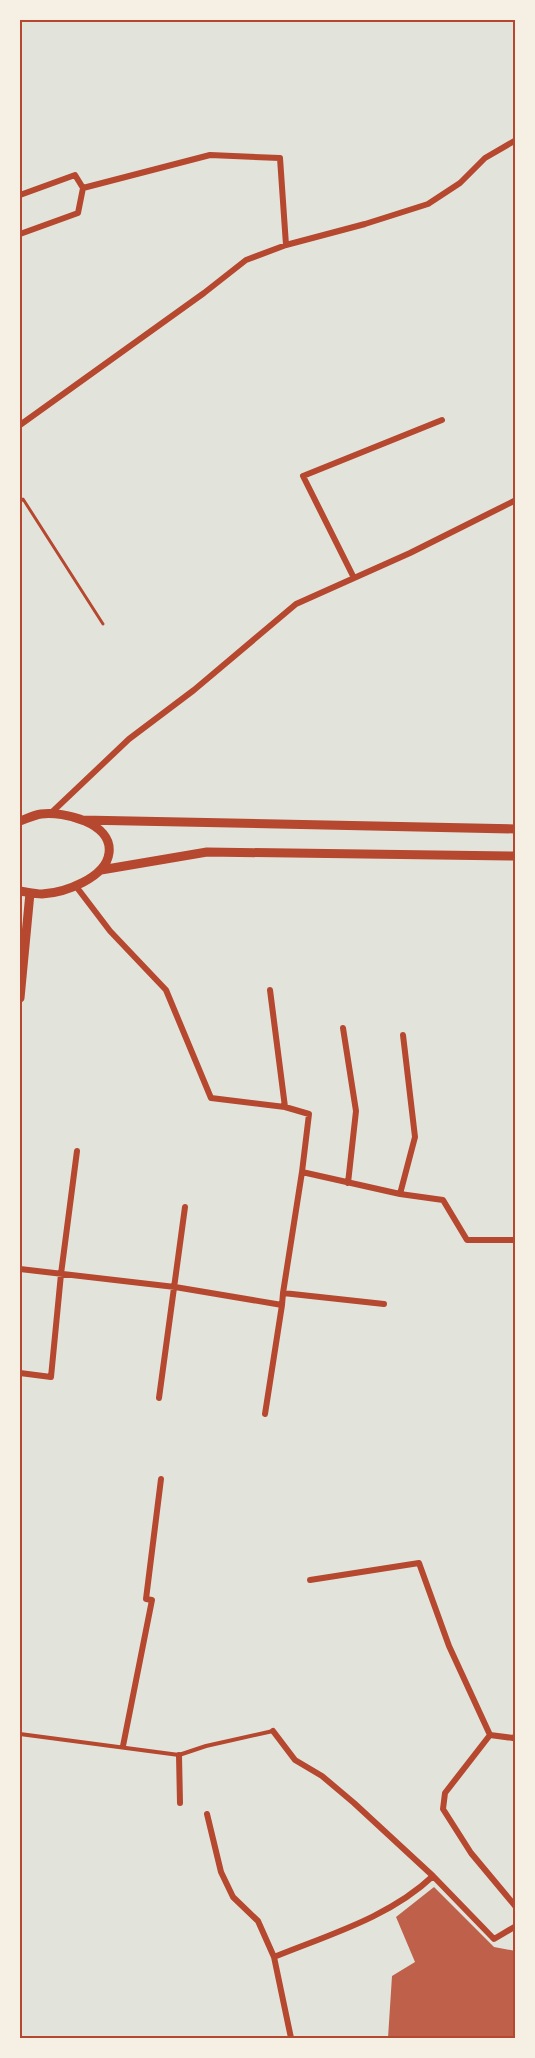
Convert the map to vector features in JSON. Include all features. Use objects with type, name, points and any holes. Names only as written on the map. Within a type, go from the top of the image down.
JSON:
[{"type":"street","points":[[20,425],[204,293],[246,260],[286,245],[428,204],[460,183],[485,158],[516,140]]},
{"type":"street","points":[[83,188],[210,155],[280,158],[286,245]]},
{"type":"street","points":[[20,195],[75,175],[83,188],[78,213],[20,234]]},
{"type":"street","points":[[354,578],[303,476],[442,420]]},
{"type":"street","points":[[50,815],[129,739],[194,690],[296,604],[410,554],[516,500]]},
{"type":"street","points":[[20,821],[41,814],[63,815],[82,820],[100,829],[108,842],[109,855],[101,870]]},
{"type":"street","points":[[20,816],[30,818]]},
{"type":"street","points":[[82,820],[516,829]]},
{"type":"street","points":[[20,891],[41,894],[61,891],[101,870],[207,852],[516,856]]},
{"type":"street","points":[[75,885],[110,932],[166,990],[211,1098],[285,1107],[309,1114],[265,1414]]},
{"type":"street","points":[[20,998],[30,893]]},
{"type":"street","points":[[270,990],[285,1107]]},
{"type":"street","points":[[343,1028],[356,1111],[348,1183]]},
{"type":"street","points":[[400,1194],[415,1137],[404,1035]]},
{"type":"street","points":[[20,1373],[51,1377],[61,1274],[77,1151]]},
{"type":"street","points":[[302,1172],[400,1194],[443,1200],[466,1240],[516,1240]]},
{"type":"street","points":[[159,1398],[185,1208]]},
{"type":"street","points":[[20,1269],[175,1287],[282,1305]]},
{"type":"street","points":[[283,1293],[384,1304]]},
{"type":"street","points":[[123,1746],[152,1600],[146,1599],[161,1479]]},
{"type":"street","points":[[310,1580],[419,1563],[449,1646],[490,1736]]},
{"type":"street","points":[[273,1731],[296,1760],[322,1776],[433,1876],[494,1939],[516,1926]]},
{"type":"street","points":[[490,1736],[513,1738],[516,1736]]},
{"type":"street","points":[[490,1736],[445,1793],[443,1809],[471,1852],[516,1906]]},
{"type":"street","points":[[179,1755],[180,1803]]},
{"type":"street","points":[[207,1814],[217,1856],[229,1889],[233,1897],[258,1921],[274,1957],[291,2038]]},
{"type":"street","points":[[274,1957],[368,1919],[405,1900],[433,1876]]},
{"type":"lane","points":[[20,1734],[179,1755],[206,1746],[273,1731]]},
{"type":"path","points":[[20,502],[23,500],[103,624]]},
{"type":"shaded area","points":[[20,20],[515,20],[515,2038],[20,2038]]},
{"type":"building","points":[[434,1887],[494,1947],[516,1951],[516,2017],[513,2038],[388,2038],[392,1976],[415,1962],[396,1917]]}]
